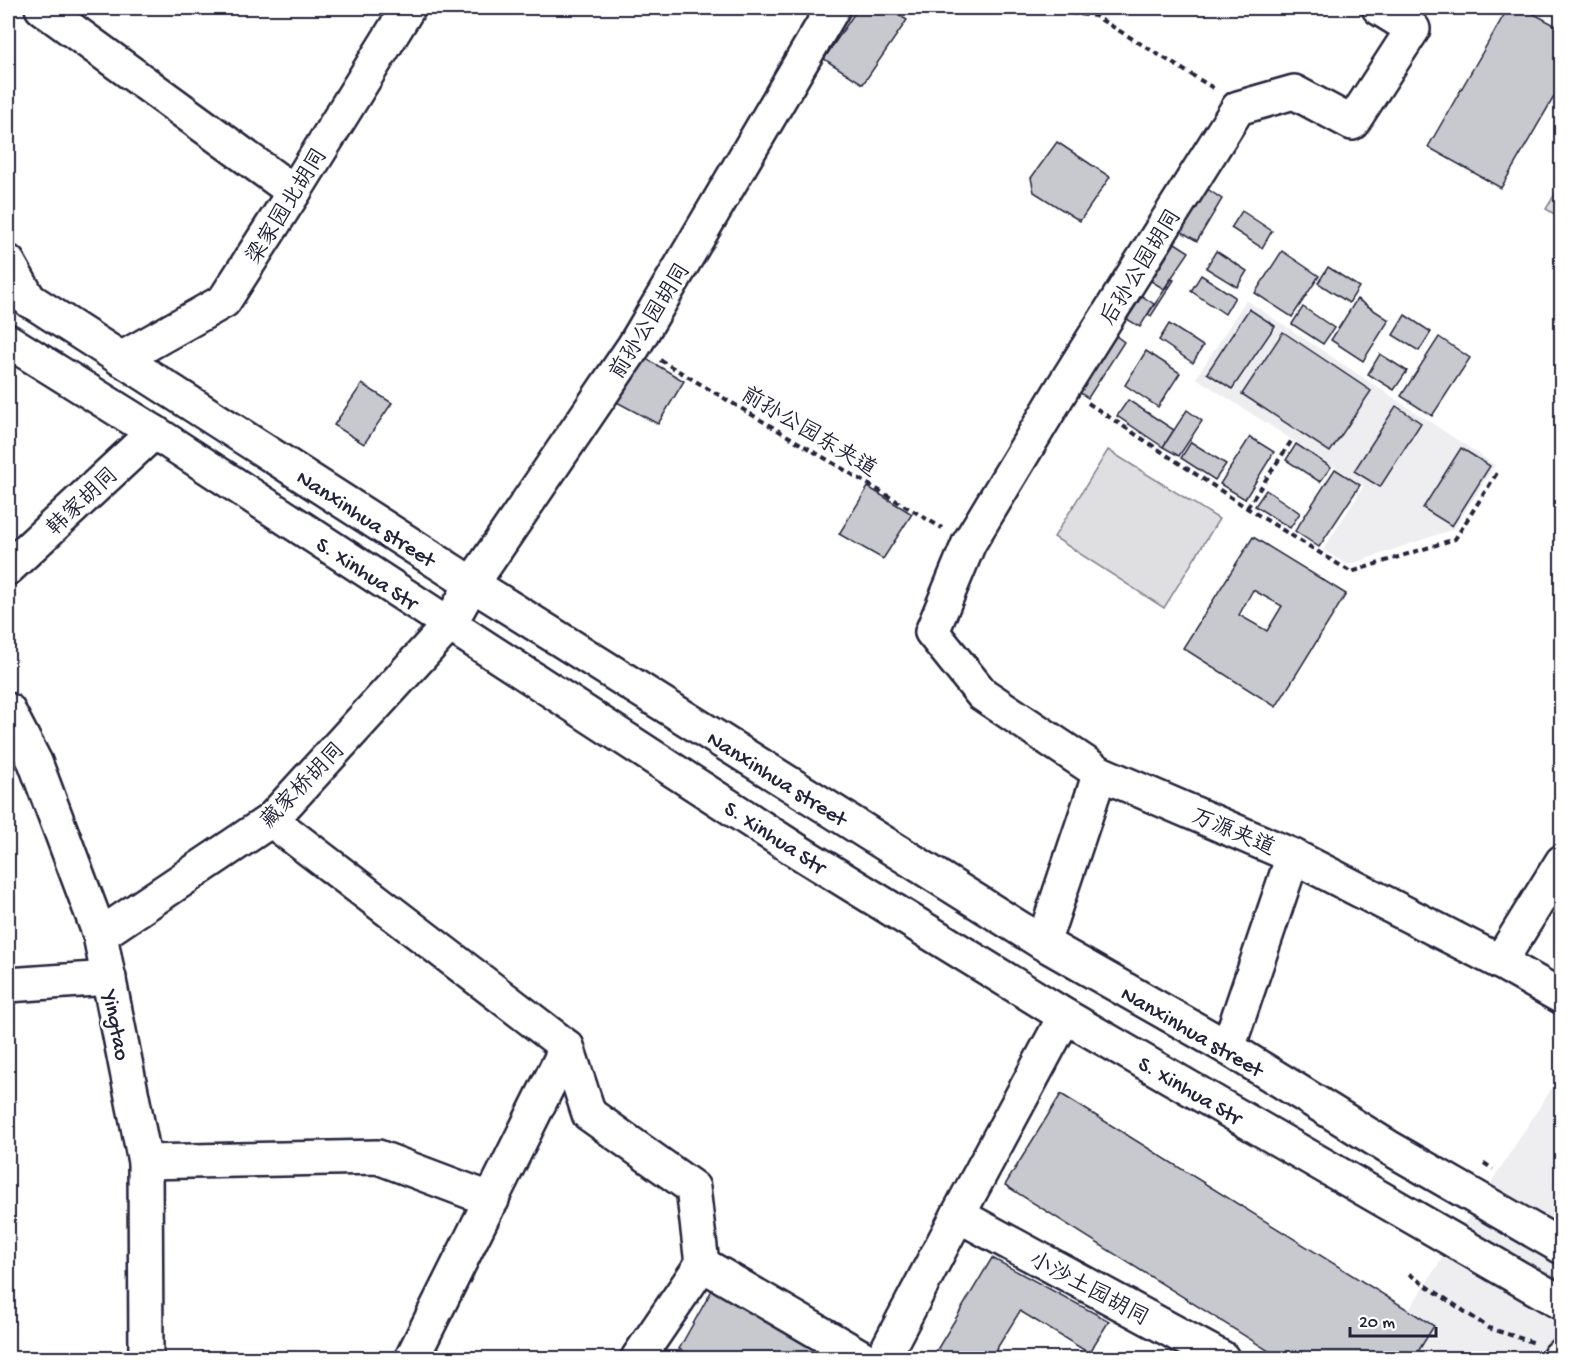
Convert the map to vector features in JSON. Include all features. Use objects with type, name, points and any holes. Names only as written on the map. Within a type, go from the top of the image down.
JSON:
[{"type":"main road","points":[[42,8],[294,192]]},
{"type":"main road","name":"梁家园北胡同","points":[[122,359],[224,301],[408,8]]},
{"type":"main road","name":"前孙公园胡同","points":[[449,625],[472,584],[634,346],[833,8]]},
{"type":"main road","points":[[1244,106],[1294,92],[1352,123],[1413,28],[1379,8]]},
{"type":"main road","name":"后孙公园胡同","points":[[932,632],[969,543],[1063,387],[1238,108],[1244,106]]},
{"type":"main road","points":[[8,262],[19,294]]},
{"type":"main road","name":"Nanxinhua street","points":[[19,294],[472,584],[1043,943],[1228,1048],[1388,1147],[1562,1246]]},
{"type":"main road","name":"S. Xinhua Str","points":[[8,341],[154,432],[799,852],[1065,1016],[1562,1303]]},
{"type":"main road","name":"韩家胡同","points":[[8,568],[154,432]]},
{"type":"main road","name":"藏家桥胡同","points":[[100,935],[271,820],[449,625]]},
{"type":"main road","name":"万源夹道","points":[[932,632],[982,694],[1100,773],[1293,856],[1500,962],[1562,997]]},
{"type":"main road","name":"Yingtao","points":[[8,710],[35,762],[100,935],[145,1162],[146,1359]]},
{"type":"main road","points":[[1043,943],[1100,773]]},
{"type":"main road","points":[[271,820],[567,1047],[589,1114],[693,1188],[702,1264],[638,1359]]},
{"type":"main road","points":[[1228,1048],[1293,856]]},
{"type":"main road","points":[[1500,962],[1562,862]]},
{"type":"main road","points":[[8,986],[109,978]]},
{"type":"main road","points":[[883,1359],[957,1215],[1065,1016]]},
{"type":"main road","points":[[412,1359],[567,1047]]},
{"type":"main road","points":[[145,1162],[378,1157],[492,1200]]},
{"type":"main road","name":"小沙土园胡同","points":[[957,1215],[1222,1359]]},
{"type":"main road","points":[[702,1264],[863,1359]]},
{"type":"path","points":[[1061,8],[1071,13],[1095,16],[1244,106]]},
{"type":"path","name":"前孙公园东夹道","points":[[634,346],[969,543]]},
{"type":"path","points":[[1063,387],[1247,508],[1352,572],[1455,539],[1497,472]]},
{"type":"path","points":[[1247,508],[1292,440]]},
{"type":"path","points":[[1409,1274],[1489,1328],[1554,1353]]},
{"type":"shaded area","points":[[1561,184],[1561,218],[1546,209]]},
{"type":"shaded area","points":[[1246,300],[1495,465],[1454,529],[1348,565],[1323,550],[1364,486],[1196,378]]},
{"type":"shaded area","points":[[1108,450],[1219,519],[1164,608],[1054,537]]},
{"type":"shaded area","points":[[1561,1074],[1561,1358],[1378,1358]]},
{"type":"building","points":[[858,8],[887,8],[907,20],[863,84],[824,59]]},
{"type":"building","points":[[1508,8],[1523,8],[1562,29],[1562,83],[1501,188],[1428,147]]},
{"type":"building","points":[[1057,142],[1110,177],[1080,221],[1034,192],[1031,178]]},
{"type":"building","points":[[1203,186],[1222,199],[1197,241],[1177,229]]},
{"type":"building","points":[[1242,211],[1272,231],[1262,248],[1231,228]]},
{"type":"building","points":[[1175,243],[1189,252],[1164,289],[1151,281]]},
{"type":"building","points":[[1216,251],[1247,271],[1237,287],[1206,268]]},
{"type":"building","points":[[1282,251],[1319,276],[1292,317],[1255,293]]},
{"type":"building","points":[[1328,267],[1359,287],[1349,303],[1318,283]]},
{"type":"building","points":[[1201,275],[1235,297],[1225,314],[1191,291]]},
{"type":"building","points":[[1172,279],[1174,280],[1151,316],[1148,314]]},
{"type":"building","points":[[1142,296],[1154,304],[1140,327],[1127,319]]},
{"type":"building","points":[[1357,299],[1389,320],[1363,361],[1331,340]]},
{"type":"building","points":[[1303,307],[1334,328],[1323,344],[1292,324]]},
{"type":"building","points":[[1249,309],[1275,326],[1232,389],[1207,373]]},
{"type":"building","points":[[1405,315],[1431,332],[1419,351],[1393,335]]},
{"type":"building","points":[[1169,324],[1203,346],[1193,363],[1159,340]]},
{"type":"building","points":[[1283,332],[1371,391],[1330,452],[1242,394]]},
{"type":"building","points":[[1112,333],[1124,342],[1088,398],[1076,390]]},
{"type":"building","points":[[1439,337],[1470,358],[1432,416],[1401,396]]},
{"type":"building","points":[[1146,351],[1180,373],[1158,407],[1125,385]]},
{"type":"building","points":[[638,354],[684,381],[658,424],[611,399]]},
{"type":"building","points":[[1380,354],[1407,371],[1394,390],[1368,374]]},
{"type":"building","points":[[362,384],[392,403],[364,444],[334,425]]},
{"type":"building","points":[[1128,400],[1174,430],[1163,447],[1117,416]]},
{"type":"building","points":[[1396,406],[1421,423],[1380,487],[1354,471]]},
{"type":"building","points":[[1187,410],[1202,421],[1179,456],[1163,447]]},
{"type":"building","points":[[1250,437],[1274,452],[1245,499],[1220,484]]},
{"type":"building","points":[[1191,442],[1226,464],[1215,480],[1181,458]]},
{"type":"building","points":[[1296,444],[1331,467],[1320,482],[1286,460]]},
{"type":"building","points":[[1461,448],[1490,466],[1452,526],[1423,508]]},
{"type":"building","points":[[1335,469],[1360,485],[1319,547],[1295,531]]},
{"type":"building","points":[[868,487],[912,514],[883,559],[839,534]]},
{"type":"building","points":[[1266,490],[1300,513],[1290,528],[1255,506]]},
{"type":"building","points":[[1253,537],[1346,594],[1276,707],[1183,648]],"holes":[[[1253,590],[1282,606],[1267,631],[1239,615]]]},
{"type":"building","points":[[1061,1094],[1434,1326],[1414,1358],[1280,1358],[1005,1185]]},
{"type":"building","points":[[992,1258],[1109,1321],[1089,1353],[1020,1311],[991,1358],[944,1358],[935,1353]]},
{"type":"building","points":[[712,1290],[833,1358],[696,1358],[679,1349]]}]
